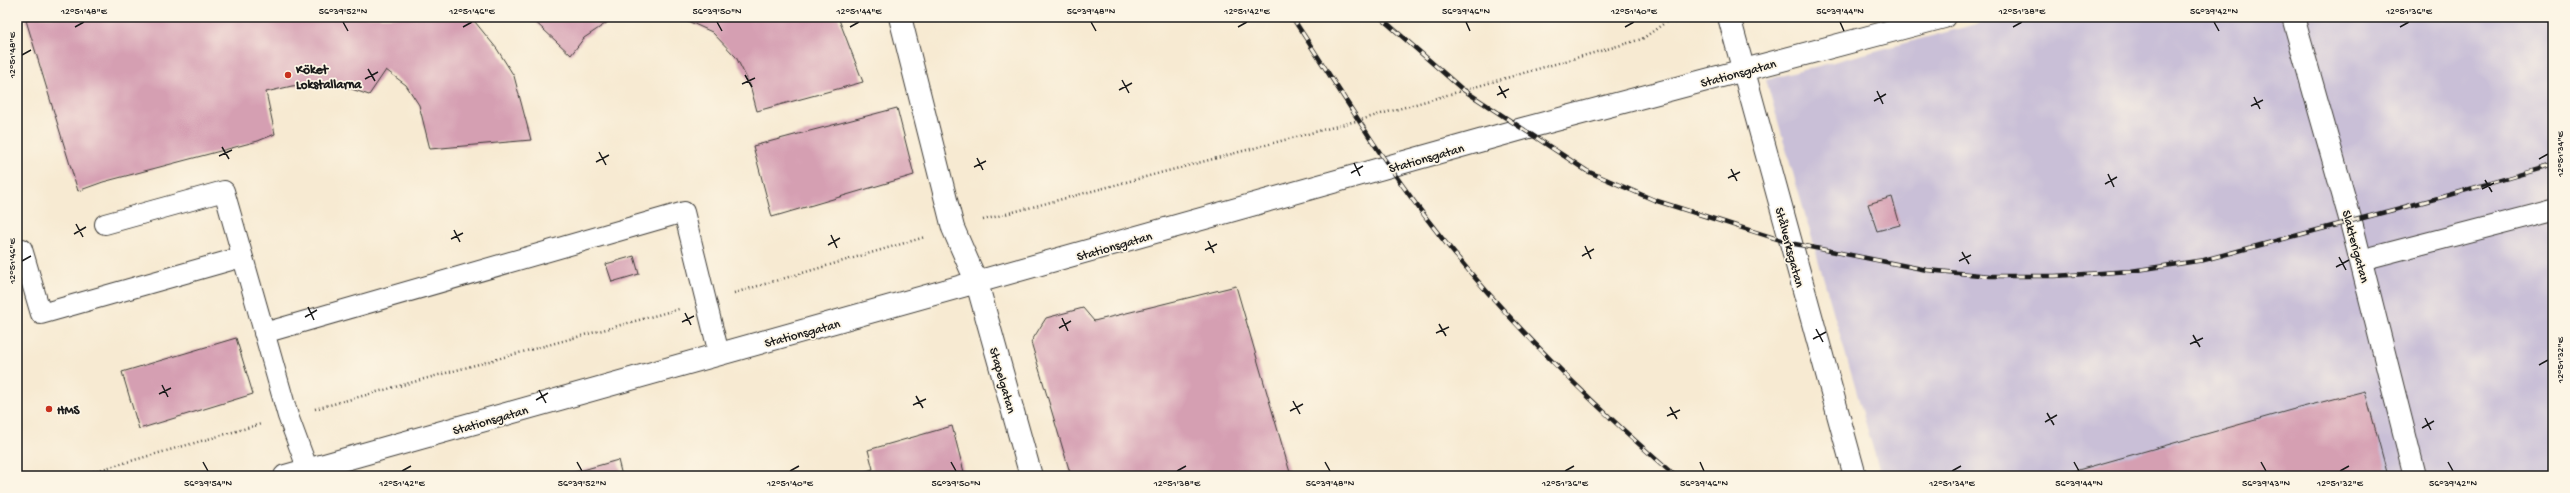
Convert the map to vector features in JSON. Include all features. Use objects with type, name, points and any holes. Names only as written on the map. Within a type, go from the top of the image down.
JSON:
[{"type":"street","name":"Stapelgatan","points":[[900,17],[953,228],[977,283],[1031,476]]},
{"type":"street","name":"Stålverksgatan","points":[[1729,17],[1855,476]]},
{"type":"street","name":"Stationsgatan","points":[[285,476],[309,473],[719,354],[977,283],[1522,129],[1944,17]]},
{"type":"street","name":"Slakterigatan","points":[[2293,17],[2361,260],[2415,476]]},
{"type":"lane","points":[[106,224],[224,191],[288,416],[309,473]]},
{"type":"lane","points":[[2361,260],[2553,210]]},
{"type":"lane","points":[[264,334],[684,212],[719,354]]},
{"type":"lane","points":[[22,249],[41,314],[242,257]]},
{"type":"path","points":[[78,476],[288,416],[707,302],[953,228],[1360,120],[1642,39],[1673,17]]},
{"type":"shaded area","points":[[2003,17],[2553,17],[2553,476],[1881,476],[1766,80]]},
{"type":"building","points":[[25,17],[471,17],[497,49],[514,76],[531,140],[430,149],[419,105],[406,85],[386,70],[369,95],[343,86],[319,83],[292,86],[266,92],[275,134],[258,141],[103,182],[78,191]]},
{"type":"building","points":[[530,17],[623,18],[611,20],[584,38],[571,55]]},
{"type":"building","points":[[679,17],[838,17],[863,82],[757,111],[750,85],[736,57],[712,32]]},
{"type":"building","points":[[897,108],[914,175],[772,217],[753,146]]},
{"type":"building","points":[[1892,197],[1900,225],[1877,231],[1868,204]]},
{"type":"building","points":[[634,256],[639,274],[612,282],[606,264]]},
{"type":"building","points":[[1236,286],[1291,476],[1071,476],[1031,342],[1046,318],[1083,308],[1094,321]]},
{"type":"building","points":[[236,338],[253,394],[139,429],[122,372]]},
{"type":"building","points":[[2365,391],[2388,476],[2057,476],[2291,410]]},
{"type":"building","points":[[952,426],[965,476],[850,476],[873,469],[868,450]]},
{"type":"building","points":[[618,460],[622,476],[569,476],[569,474]]},
{"type":"railway","points":[[1292,17],[1401,184],[1468,270],[1524,332],[1582,391],[1675,476]]},
{"type":"railway","points":[[1380,17],[1462,89],[1587,171],[1654,200],[1790,243],[1927,270],[1990,276],[2055,276],[2131,271],[2204,260],[2442,197],[2553,165]]},
{"type":"place","name":"Köket Lokstallarna","points":[[288,75]]},
{"type":"place","name":"HMS","points":[[49,409]]}]
